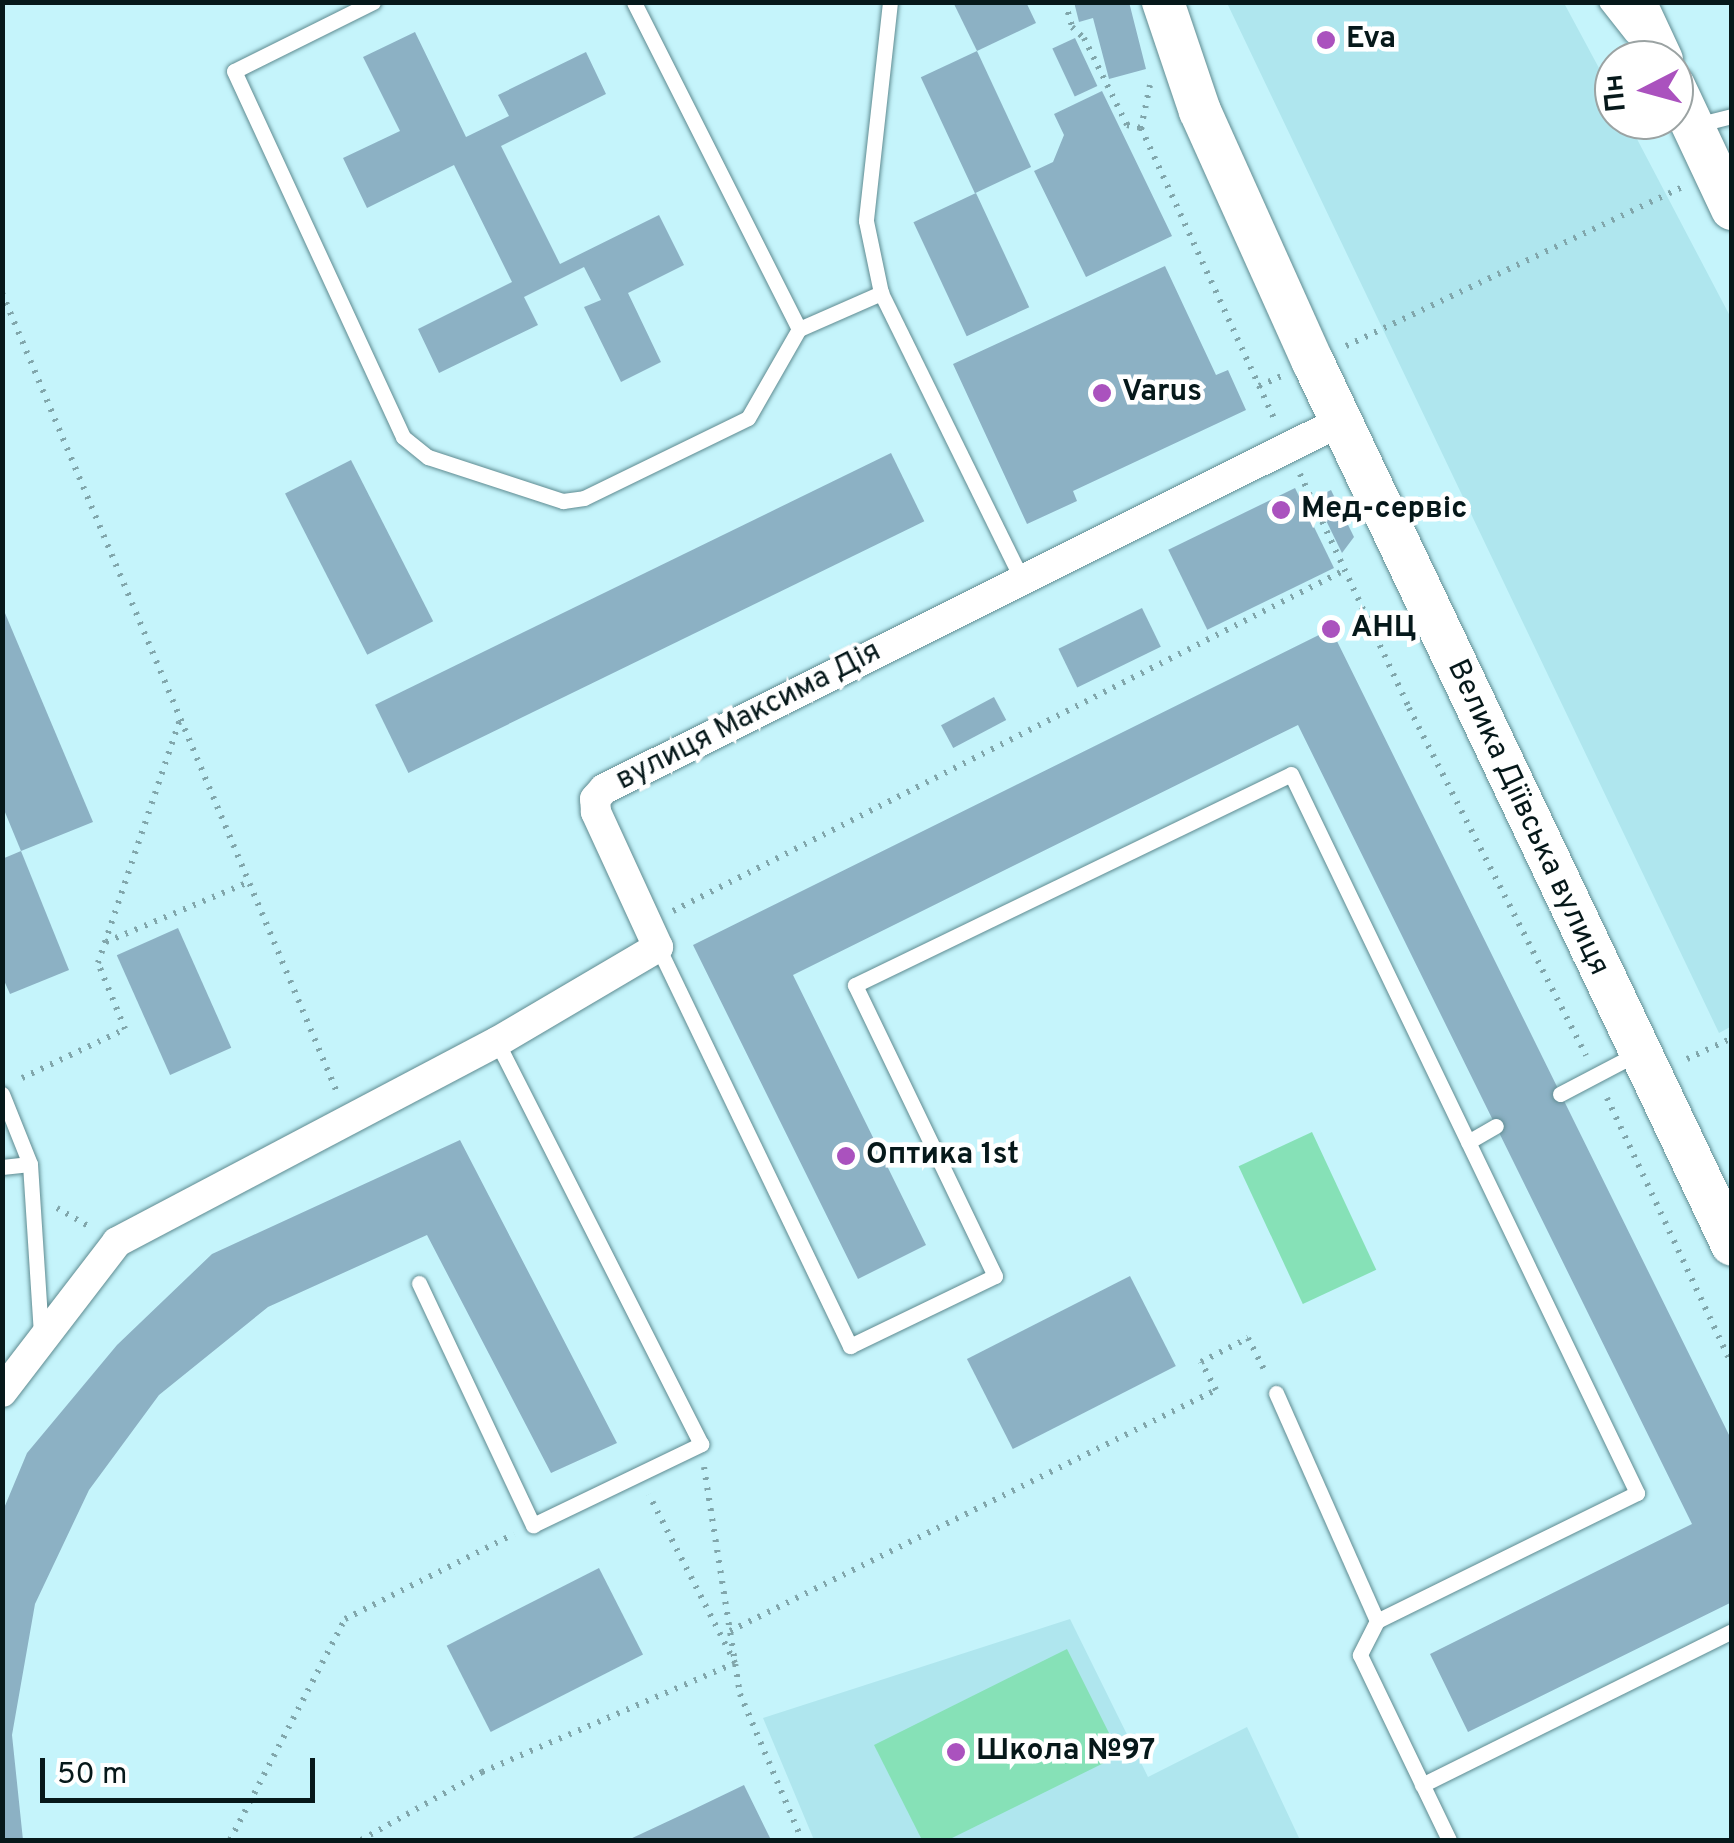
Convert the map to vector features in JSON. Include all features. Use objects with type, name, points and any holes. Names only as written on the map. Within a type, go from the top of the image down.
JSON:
[{"type":"main road","name":"Велика Діївська вулиця","points":[[1163,2],[1200,111],[1312,362],[1732,1245]]},
{"type":"main road","points":[[1635,2],[1653,40]]},
{"type":"main road","points":[[1712,121],[1722,191]]},
{"type":"street","name":"вулиця Максима Дія","points":[[652,936],[596,812],[595,800],[604,789],[1341,421]]},
{"type":"street","points":[[2,1392],[116,1242],[497,1042],[652,936]]},
{"type":"lane","points":[[374,2],[234,71],[403,437],[428,458],[563,500],[584,498],[748,418],[799,328],[882,293]]},
{"type":"lane","points":[[634,2],[799,328]]},
{"type":"lane","points":[[890,2],[866,222],[882,293],[1022,580]]},
{"type":"lane","points":[[1606,2],[1636,40]]},
{"type":"lane","points":[[652,936],[850,1346],[995,1276],[855,985],[1292,774],[1637,1493],[1377,1620],[1360,1656],[1449,1840]]},
{"type":"lane","points":[[420,1283],[533,1525],[700,1444],[497,1042]]},
{"type":"lane","points":[[1560,1094],[1638,1054]]},
{"type":"lane","points":[[2,1091],[30,1164],[42,1338]]},
{"type":"lane","points":[[1468,1142],[1496,1126]]},
{"type":"lane","points":[[2,1168],[30,1164]]},
{"type":"lane","points":[[1276,1393],[1377,1620]]},
{"type":"lane","points":[[1422,1785],[1732,1630]]},
{"type":"path","points":[[1065,2],[1072,27],[1084,38],[1127,125],[1140,128],[1345,570],[1596,1075],[1732,1365]]},
{"type":"path","points":[[1259,386],[1722,191]]},
{"type":"path","points":[[2,293],[348,1118]]},
{"type":"path","points":[[652,936],[1345,570]]},
{"type":"path","points":[[2,1091],[126,1029],[98,963],[181,719]]},
{"type":"path","points":[[105,943],[249,882]]},
{"type":"path","points":[[32,1193],[116,1242]]},
{"type":"path","points":[[730,1630],[1216,1390],[1201,1362],[1248,1338],[1276,1393]]},
{"type":"path","points":[[700,1444],[740,1694],[802,1840]]},
{"type":"path","points":[[638,1474],[735,1663]]},
{"type":"path","points":[[230,1840],[346,1620],[533,1525]]},
{"type":"path","points":[[361,1840],[482,1772],[735,1663]]},
{"type":"shaded area","points":[[1227,3],[1564,3],[1594,59],[1594,140],[1638,140],[1731,318],[1732,1026],[1719,1033]]},
{"type":"shaded area","name":"Школа №97","points":[[1070,1619],[1148,1777],[1247,1727],[1300,1840],[814,1840],[763,1718]]},
{"type":"green space","points":[[1312,1132],[1376,1270],[1303,1304],[1239,1166]]},
{"type":"green space","points":[[1067,1649],[1120,1755],[948,1840],[922,1840],[874,1745]]},
{"type":"building","points":[[953,2],[1026,2],[1036,23],[977,51]]},
{"type":"building","points":[[1074,2],[1129,2],[1146,69],[1109,79],[1093,18],[1079,22]]},
{"type":"building","points":[[415,32],[466,137],[509,116],[498,95],[586,52],[606,94],[501,146],[560,264],[659,215],[684,265],[628,293],[661,362],[621,382],[584,307],[601,300],[584,267],[524,297],[538,325],[439,373],[418,329],[512,282],[454,165],[367,208],[343,158],[400,131],[363,57]]},
{"type":"building","points":[[1075,38],[1097,86],[1075,97],[1052,49]]},
{"type":"building","points":[[977,51],[1031,167],[975,193],[921,77]]},
{"type":"building","points":[[1102,91],[1172,236],[1086,277],[1034,171],[1053,162],[1064,135],[1054,114]]},
{"type":"building","points":[[976,193],[1029,307],[967,336],[913,222]]},
{"type":"building","name":"Varus","points":[[1165,266],[1216,375],[1228,370],[1246,410],[1073,491],[1077,501],[1027,524],[953,364]]},
{"type":"building","points":[[891,453],[924,521],[408,773],[375,705]]},
{"type":"building","points":[[351,460],[433,621],[367,655],[285,494]]},
{"type":"building","points":[[1295,488],[1334,568],[1207,630],[1168,550]]},
{"type":"building","points":[[1331,490],[1354,537],[1342,553],[1315,498]]},
{"type":"building","points":[[2,606],[93,822],[21,851],[2,805]]},
{"type":"building","points":[[1142,608],[1161,647],[1077,687],[1058,649]]},
{"type":"building","points":[[1331,629],[1732,1441],[1732,1602],[1468,1732],[1430,1654],[1692,1524],[1298,725],[793,975],[926,1245],[858,1279],[693,945]]},
{"type":"building","points":[[994,697],[1006,720],[953,748],[941,725]]},
{"type":"building","points":[[21,851],[69,970],[10,994],[2,976],[2,859]]},
{"type":"building","points":[[178,928],[231,1048],[170,1075],[117,955]]},
{"type":"building","points":[[460,1140],[617,1443],[551,1473],[427,1235],[268,1307],[159,1395],[89,1490],[35,1604],[12,1735],[23,1840],[2,1840],[2,1513],[27,1453],[117,1345],[212,1254]]},
{"type":"building","points":[[1130,1276],[1176,1366],[1013,1449],[967,1359]]},
{"type":"building","points":[[599,1568],[643,1654],[491,1732],[447,1646]]},
{"type":"building","points":[[744,1785],[771,1840],[628,1840],[690,1811]]},
{"type":"place","name":"Eva","points":[[1326,40]]},
{"type":"place","name":"Varus","points":[[1102,393]]},
{"type":"place","name":"Мед-сервіс","points":[[1281,510]]},
{"type":"place","name":"АНЦ","points":[[1331,629]]},
{"type":"place","name":"Оптика 1st","points":[[846,1156]]},
{"type":"place","name":"Школа №97","points":[[956,1752]]}]
